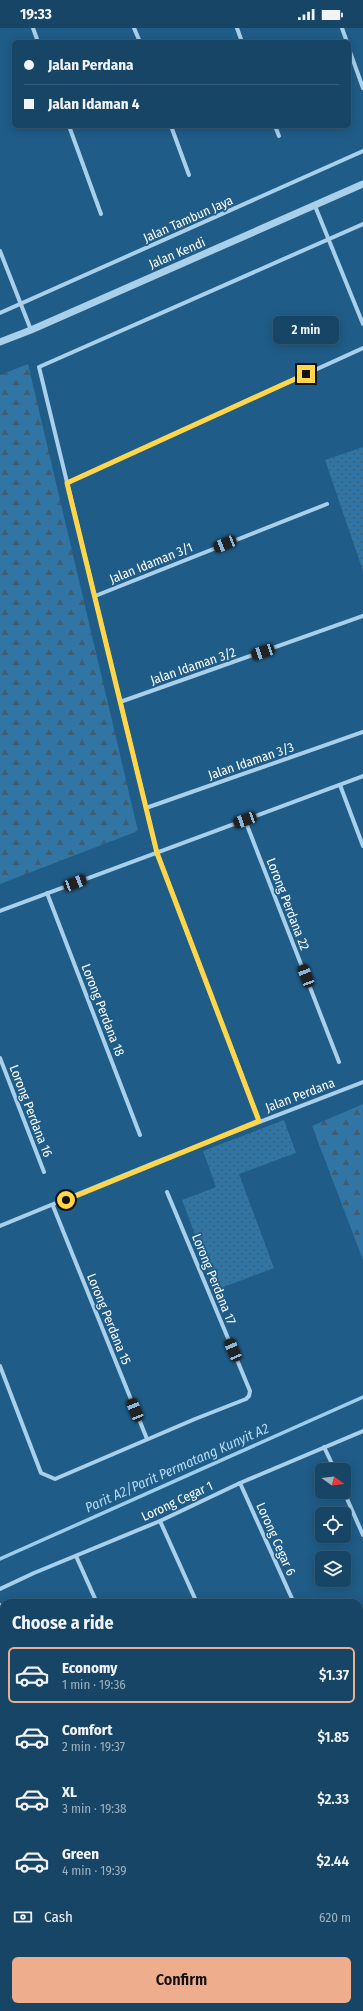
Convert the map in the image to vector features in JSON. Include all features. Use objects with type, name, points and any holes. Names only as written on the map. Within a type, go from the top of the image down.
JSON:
[{"type":"street","points":[[33,28],[37,40]]},
{"type":"street","points":[[134,28],[139,40]]},
{"type":"street","points":[[237,28],[241,40]]},
{"type":"street","points":[[342,28],[346,40]]},
{"type":"street","points":[[351,54],[363,88]]},
{"type":"street","points":[[70,128],[101,214]]},
{"type":"street","points":[[172,128],[189,176]]},
{"type":"street","points":[[276,128],[279,136]]},
{"type":"street","name":"Jalan Tambun Jaya","points":[[21,305],[363,151]]},
{"type":"street","name":"Jalan Kendi","points":[[0,342],[31,330],[316,206],[363,184]]},
{"type":"street","points":[[316,206],[363,324]]},
{"type":"street","points":[[259,1121],[157,853],[39,367],[363,224]]},
{"type":"street","points":[[0,251],[31,330]]},
{"type":"street","points":[[0,313],[21,305]]},
{"type":"street","points":[[67,483],[363,348]]},
{"type":"street","name":"Jalan Idaman 3/1","points":[[94,596],[327,504]]},
{"type":"street","name":"Jalan Idaman 3/2","points":[[120,702],[363,616]]},
{"type":"street","name":"Jalan Idaman 3/3","points":[[146,808],[363,732]]},
{"type":"street","points":[[0,911],[363,776]]},
{"type":"street","points":[[340,785],[363,846]]},
{"type":"street","name":"Lorong Perdana 22","points":[[245,820],[339,1062]]},
{"type":"street","name":"Lorong Perdana 18","points":[[47,893],[140,1135]]},
{"type":"street","name":"Lorong Perdana 16","points":[[0,1058],[44,1172]]},
{"type":"street","name":"Jalan Perdana","points":[[0,1226],[53,1206],[259,1121],[363,1082]]},
{"type":"street","name":"Lorong Perdana 17","points":[[147,1439],[246,1399],[249,1396],[250,1391],[167,1192]]},
{"type":"street","name":"Lorong Perdana 15","points":[[53,1206],[147,1439]]},
{"type":"street","points":[[0,1366],[41,1473],[55,1479],[147,1439]]},
{"type":"street","name":"Lorong Cegar 1","points":[[0,1589],[160,1521],[240,1483],[363,1431]]},
{"type":"street","points":[[324,1447],[331,1463]]},
{"type":"street","name":"Lorong Cegar 6","points":[[240,1483],[292,1599]]},
{"type":"street","points":[[347,1499],[363,1535]]},
{"type":"street","points":[[160,1521],[195,1599]]},
{"type":"street","points":[[76,1556],[95,1599]]},
{"type":"green space","points":[[28,364],[138,831],[0,884],[0,375]]},
{"type":"green space","points":[[363,447],[363,571],[325,460]]},
{"type":"green space","points":[[363,1104],[363,1260],[312,1126]]},
{"type":"green space","points":[[284,1120],[296,1153],[239,1174],[274,1268],[216,1290],[182,1200],[216,1187],[203,1151]]},
{"type":"waterway","name":"Parit A2/Parit Permatang Kunyit A2","points":[[0,1559],[363,1397]]},
{"type":"route","points":[[66,1200],[259,1121],[157,853],[67,483],[306,374]]}]
